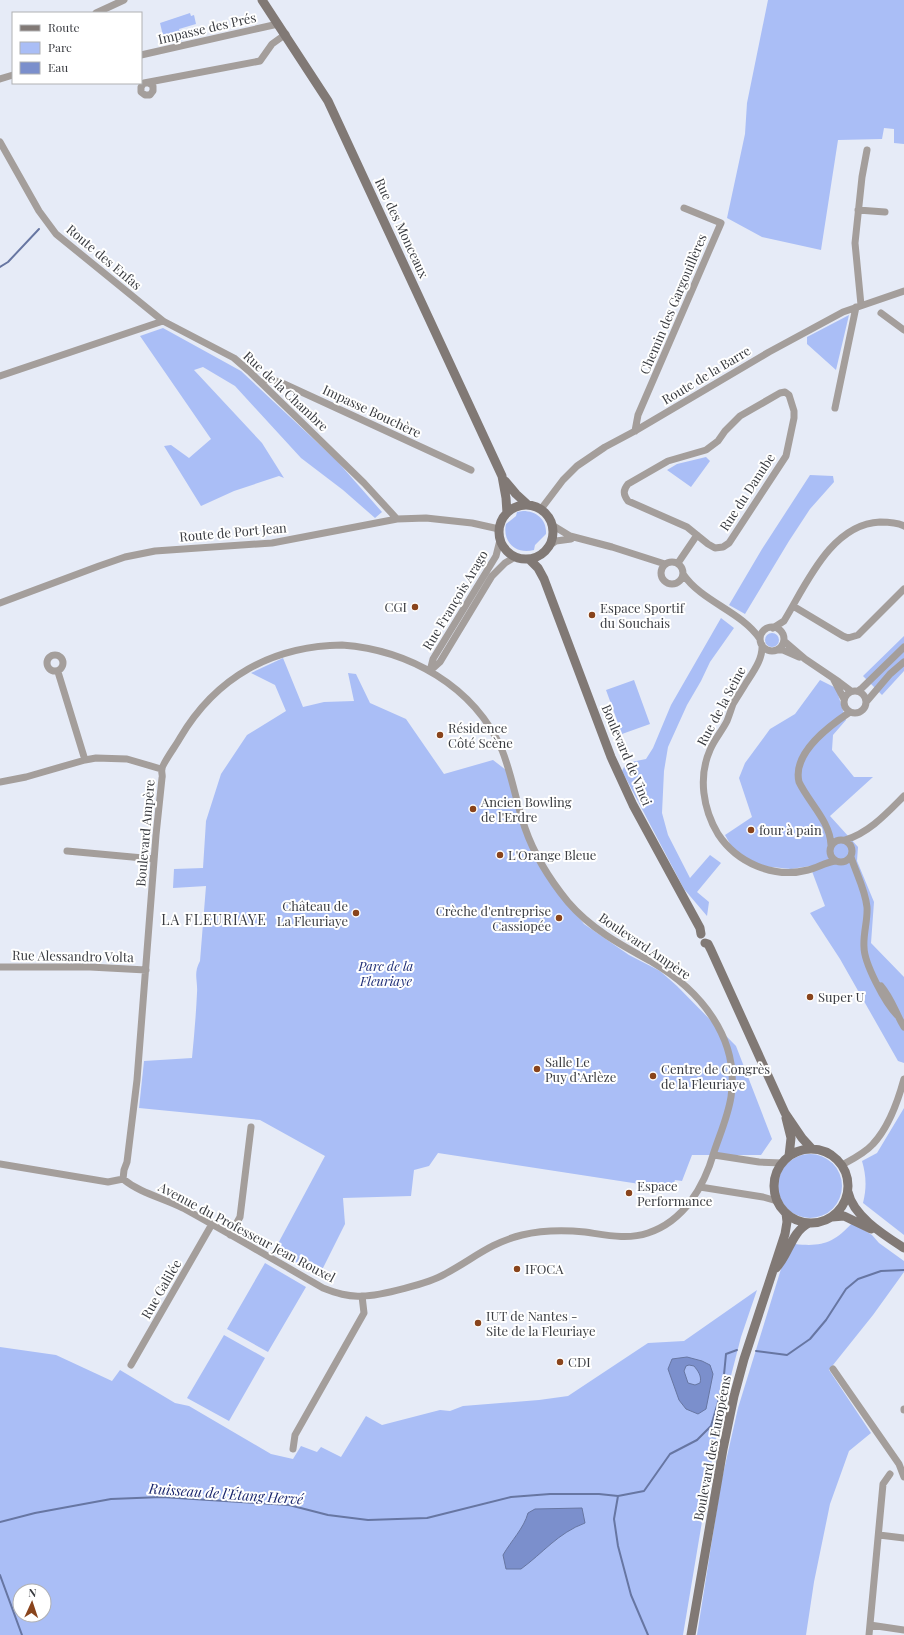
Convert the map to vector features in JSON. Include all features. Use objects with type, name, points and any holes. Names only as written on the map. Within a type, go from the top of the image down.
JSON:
[{"type":"main road","name":"Rue des Monceaux","points":[[262,0],[286,34],[328,101],[502,476],[516,494],[528,505]]},
{"type":"main road","name":"Rue des Monceaux","points":[[502,476],[507,513]]},
{"type":"main road","points":[[528,505],[541,509],[549,517],[552,525],[553,535],[549,546],[543,553],[529,559],[515,557],[506,550],[500,540],[499,529],[501,520],[507,513],[516,507],[528,505]]},
{"type":"main road","name":"Boulevard de Vinci","points":[[543,553],[541,566],[544,578],[611,757],[633,805],[700,928],[700,934],[698,937],[699,941],[708,944],[711,950],[785,1113]]},
{"type":"main road","name":"Boulevard de Vinci","points":[[529,559],[538,568],[544,578]]},
{"type":"main road","points":[[785,1113],[802,1138],[812,1149]]},
{"type":"main road","points":[[785,1113],[791,1138],[789,1156]]},
{"type":"main road","points":[[895,1242],[844,1216],[832,1217],[817,1223],[809,1223],[793,1218],[786,1213],[777,1201],[774,1190],[774,1178],[782,1163],[789,1156],[804,1149],[819,1150],[832,1155],[842,1165],[848,1178],[848,1192],[850,1200],[856,1211],[904,1248]]},
{"type":"main road","points":[[832,1217],[843,1206],[848,1192]]},
{"type":"main road","points":[[774,1271],[787,1225],[786,1213]]},
{"type":"main road","points":[[774,1271],[781,1263],[798,1232],[809,1223]]},
{"type":"main road","name":"Boulevard des Européens","points":[[691,1635],[729,1418],[744,1359],[774,1271]]},
{"type":"street","points":[[98,12],[121,1]]},
{"type":"street","name":"Impasse des Prés","points":[[142,55],[278,24]]},
{"type":"street","points":[[149,83],[260,61],[272,44],[286,34]]},
{"type":"street","points":[[0,79],[12,75]]},
{"type":"street","name":"Route des Enfas","points":[[0,142],[39,211],[56,234],[163,321]]},
{"type":"street","points":[[835,408],[858,306],[859,271],[855,252],[858,210],[867,150]]},
{"type":"street","name":"Chemin des Gargouillères","points":[[635,431],[638,415],[721,224],[684,208]]},
{"type":"street","points":[[858,210],[885,212]]},
{"type":"street","name":"Route de la Barre","points":[[541,509],[563,480],[577,466],[605,447],[769,352],[843,312],[904,291]]},
{"type":"street","points":[[881,313],[904,330]]},
{"type":"street","points":[[0,376],[163,321]]},
{"type":"street","name":"Rue de la Chambre","points":[[163,321],[234,358],[261,382],[364,483],[396,519]]},
{"type":"street","name":"Impasse Bouchère","points":[[261,382],[270,379],[282,382],[471,470]]},
{"type":"street","name":"Rue du Danube","points":[[785,392],[789,395],[794,411],[794,418],[786,456],[729,543],[723,547],[715,548],[697,535],[687,526],[628,500],[624,495],[624,490],[628,484],[668,461],[706,450],[718,441],[725,431],[740,416],[780,393],[785,392]]},
{"type":"street","name":"Route de Port Jean","points":[[0,603],[99,566],[139,554],[184,549],[272,543],[396,519],[426,518],[472,523],[499,529]]},
{"type":"street","points":[[867,700],[864,694],[854,691],[833,678],[805,659],[784,641],[782,633],[784,621],[825,554],[842,536],[861,526],[873,522],[903,522]]},
{"type":"street","points":[[552,525],[564,534],[578,539],[612,546],[665,564],[671,562],[678,563],[682,568],[683,574],[682,578],[677,583]]},
{"type":"street","points":[[678,563],[697,535]]},
{"type":"street","points":[[549,546],[563,539],[578,539]]},
{"type":"street","name":"Rue François Arago","points":[[430,671],[433,659],[496,556],[500,540]]},
{"type":"street","name":"Rue François Arago","points":[[430,671],[440,662],[492,576],[501,566],[515,557]]},
{"type":"street","points":[[646,558],[660,573],[662,580],[665,582],[671,584],[677,583],[697,589]]},
{"type":"street","points":[[660,573],[665,564]]},
{"type":"street","points":[[683,574],[697,589],[743,621],[764,630],[773,628],[784,621]]},
{"type":"street","points":[[793,606],[848,638],[858,635],[904,590]]},
{"type":"street","points":[[743,621],[770,651],[783,650],[805,659]]},
{"type":"street","points":[[773,628],[782,633]]},
{"type":"street","points":[[761,642],[764,630]]},
{"type":"street","points":[[777,650],[782,646],[784,641]]},
{"type":"street","name":"Rue de la Seine","points":[[761,642],[761,658]]},
{"type":"street","name":"Boulevard Ampère","points":[[123,1179],[127,1162],[137,1080],[162,769],[188,724],[202,706],[219,689],[241,673],[278,655],[303,648],[322,646],[356,646],[391,653],[418,664],[430,671],[463,695],[491,730],[503,752],[525,827],[532,844],[545,869],[566,900],[595,928],[629,950],[663,969],[684,985],[705,1006],[722,1033],[731,1061],[732,1084],[728,1113],[708,1171]]},
{"type":"street","points":[[834,723],[844,702],[854,691],[862,688],[904,647]]},
{"type":"street","name":"Rue de la Seine","points":[[770,651],[761,658],[733,705],[727,721],[710,750],[704,774],[703,789],[706,808],[715,828],[725,843],[736,855],[748,862],[770,870],[792,872],[808,870],[824,863],[839,861]]},
{"type":"street","points":[[852,848],[850,843],[842,839],[826,824],[803,789],[798,775],[798,767],[800,760],[809,747],[834,723],[850,712],[861,712],[866,707],[867,700],[890,674],[904,662]]},
{"type":"street","points":[[58,672],[85,760]]},
{"type":"street","points":[[833,678],[850,712]]},
{"type":"street","points":[[0,782],[26,777],[85,760],[106,758],[127,759],[162,769]]},
{"type":"street","points":[[824,863],[837,840],[857,836],[878,822],[904,796]]},
{"type":"street","points":[[826,824],[831,849],[839,861],[859,879]]},
{"type":"street","points":[[857,836],[852,848],[851,857],[863,889],[866,906],[864,954],[875,978],[890,997],[897,1015],[904,1027]]},
{"type":"street","points":[[67,851],[154,859]]},
{"type":"street","points":[[839,861],[851,857]]},
{"type":"street","name":"Rue Alessandro Volta","points":[[0,967],[90,967],[146,970]]},
{"type":"street","points":[[842,1165],[873,1144],[883,1132],[896,1104],[904,1079]]},
{"type":"street","points":[[230,1235],[240,1217],[250,1127]]},
{"type":"street","points":[[714,1154],[759,1162],[782,1163]]},
{"type":"street","points":[[0,1164],[108,1182],[123,1179]]},
{"type":"street","name":"Avenue du Professeur Jean Rouxel","points":[[123,1179],[140,1189],[170,1201],[323,1288],[337,1294],[362,1296],[406,1287],[444,1275],[470,1258],[499,1242],[523,1235],[560,1231],[627,1237],[647,1234],[675,1219],[691,1202],[708,1171]]},
{"type":"street","points":[[700,1187],[763,1197],[777,1201]]},
{"type":"street","name":"Rue Galilée","points":[[131,1365],[212,1224]]},
{"type":"street","points":[[293,1449],[295,1435],[364,1314],[362,1296]]},
{"type":"street","points":[[832,1369],[898,1464],[904,1477]]},
{"type":"street","points":[[869,1635],[883,1484],[890,1474]]},
{"type":"street","points":[[879,1535],[904,1538]]},
{"type":"street","points":[[870,1625],[904,1630]]},
{"type":"green space","points":[[768,0],[904,0],[904,144],[894,143],[894,129],[884,128],[882,139],[838,140],[821,250],[762,237],[727,218],[745,134],[747,103]]},
{"type":"green space","points":[[190,13],[191,16],[194,15],[196,24],[179,29],[182,41],[165,44],[160,23]]},
{"type":"green space","points":[[849,315],[836,370],[807,344],[807,337]]},
{"type":"green space","points":[[163,328],[241,371],[337,461],[382,512],[375,518],[343,490],[301,458],[235,386],[203,367],[194,370],[262,443],[284,478],[279,476],[234,491],[201,506],[164,446],[171,445],[189,458],[211,439],[140,336]]},
{"type":"green space","points":[[706,457],[710,461],[691,487],[667,470],[677,464]]},
{"type":"green space","points":[[810,475],[833,476],[834,482],[810,509],[745,614],[729,605],[762,549]]},
{"type":"green space","points":[[528,511],[537,515],[545,524],[546,534],[535,545],[534,550],[521,551],[516,549],[508,541],[506,536],[506,524],[516,516],[517,512]]},
{"type":"green space","points":[[721,618],[734,628],[710,662],[687,705],[668,747],[664,771],[662,813],[668,835],[690,878],[710,855],[721,863],[697,892],[709,902],[707,916],[684,889],[622,771],[626,763],[646,759],[653,748],[671,705]]},
{"type":"green space","points":[[769,633],[775,633],[779,637],[779,643],[775,647],[769,647],[765,643],[765,637]]},
{"type":"green space","points":[[904,636],[904,671],[882,695],[863,676]]},
{"type":"green space","name":"Parc de la Fleuriaye","points":[[283,658],[303,707],[324,702],[354,701],[348,673],[356,674],[370,703],[406,719],[444,774],[493,760],[506,770],[543,871],[584,924],[629,955],[660,971],[677,986],[736,1046],[772,1139],[761,1155],[692,1155],[682,1181],[675,1180],[672,1189],[438,1153],[429,1166],[414,1170],[411,1196],[343,1198],[345,1224],[319,1276],[274,1251],[325,1156],[260,1120],[139,1108],[144,1061],[192,1058],[196,1018],[196,973],[200,961],[206,886],[173,888],[174,869],[203,868],[206,821],[221,774],[247,735],[286,711],[275,685],[251,673]]},
{"type":"green space","points":[[634,680],[650,724],[622,734],[606,690]]},
{"type":"green space","points":[[820,680],[836,688],[846,720],[833,735],[832,750],[854,777],[873,777],[830,816],[858,847],[857,861],[874,902],[871,943],[904,977],[904,1063],[898,1061],[840,959],[810,913],[825,906],[810,866],[791,869],[762,866],[734,851],[725,835],[752,817],[739,778],[745,763],[770,729],[795,714]]},
{"type":"green space","points":[[904,1108],[904,1235],[863,1203],[866,1181],[862,1161],[877,1153]]},
{"type":"green space","points":[[810,1154],[822,1156],[833,1163],[840,1174],[842,1186],[840,1198],[833,1209],[822,1216],[810,1218],[798,1216],[787,1209],[780,1198],[778,1186],[780,1174],[787,1163],[798,1156]]},
{"type":"green space","points":[[852,1223],[872,1235],[879,1243],[904,1261],[904,1272],[873,1315],[829,1370],[871,1433],[849,1451],[830,1504],[814,1582],[806,1635],[697,1635],[721,1483],[738,1408],[781,1269],[795,1244],[813,1245],[827,1242],[839,1235]]},
{"type":"green space","points":[[265,1263],[306,1287],[268,1352],[227,1329]]},
{"type":"green space","points":[[757,1290],[741,1337],[718,1426],[683,1635],[0,1635],[0,1347],[56,1355],[112,1381],[120,1370],[175,1403],[189,1406],[271,1454],[293,1459],[301,1446],[317,1452],[321,1447],[341,1457],[366,1416],[382,1425],[440,1410],[450,1411],[463,1406],[539,1400],[568,1396],[648,1343],[684,1341]]},
{"type":"green space","points":[[224,1335],[265,1358],[229,1421],[187,1398]]},
{"type":"water","points":[[687,1357],[710,1365],[713,1374],[706,1409],[698,1414],[686,1409],[679,1400],[668,1369],[672,1359]],"holes":[[[686,1366],[694,1366],[700,1376],[700,1383],[695,1385],[688,1383],[684,1371]]]},
{"type":"water","points":[[582,1508],[585,1523],[567,1532],[521,1569],[506,1569],[503,1555],[526,1519],[528,1513],[535,1509]]},
{"type":"waterway","points":[[0,267],[8,262],[39,229]]},
{"type":"waterway","points":[[756,1351],[787,1355],[810,1339],[826,1320],[846,1289],[858,1279],[881,1271],[904,1270]]},
{"type":"waterway","name":"Ruisseau de l'Étang Hervé","points":[[0,1522],[35,1513],[111,1499],[162,1497],[289,1505],[328,1515],[368,1520],[427,1518],[511,1497],[550,1494],[599,1494],[618,1496],[644,1491],[670,1454],[697,1440],[711,1426],[723,1385],[726,1354],[737,1350]]},
{"type":"waterway","points":[[618,1496],[614,1519],[618,1546],[631,1595],[648,1635]]},
{"type":"waterway","points":[[0,1575],[22,1635]]},
{"type":"place","name":"CGI","points":[[415,607]]},
{"type":"place","name":"Espace Sportif du Souchais","points":[[592,615]]},
{"type":"place","name":"Résidence Côté Scène","points":[[440,735]]},
{"type":"place","name":"Ancien Bowling de l'Erdre","points":[[473,809]]},
{"type":"place","name":"four à pain","points":[[751,830]]},
{"type":"place","name":"L'Orange Bleue","points":[[500,855]]},
{"type":"place","name":"Château de La Fleuriaye","points":[[356,913]]},
{"type":"place","name":"Crèche d'entreprise Cassiopée","points":[[559,918]]},
{"type":"place","name":"Super U","points":[[810,997]]},
{"type":"place","name":"Salle Le Puy d’Arlèze","points":[[537,1069]]},
{"type":"place","name":"Centre de Congrès de la Fleuriaye","points":[[653,1076]]},
{"type":"place","name":"Espace Performance","points":[[629,1193]]},
{"type":"place","name":"IFOCA","points":[[517,1269]]},
{"type":"place","name":"IUT de Nantes - Site de la Fleuriaye","points":[[478,1323]]},
{"type":"place","name":"CDI","points":[[560,1362]]},
{"type":"district","name":"LA FLEURIAYE","points":[[214,920]]}]
